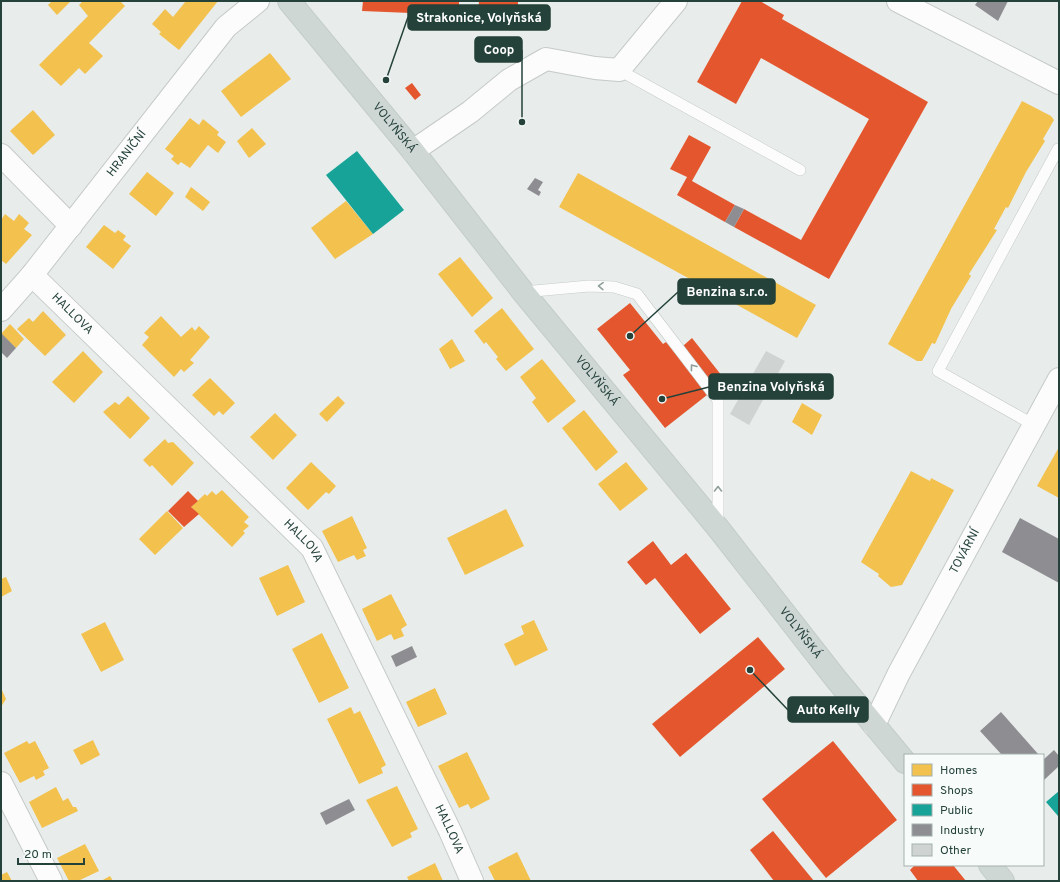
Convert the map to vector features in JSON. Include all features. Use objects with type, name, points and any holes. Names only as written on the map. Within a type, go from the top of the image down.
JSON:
[{"type":"main road","name":"VOLYŇSKÁ","points":[[289,1],[413,151],[523,292],[718,528],[904,761]]},
{"type":"main road","points":[[991,866],[1003,881]]},
{"type":"street","name":"HRANIČNÍ","points":[[1,310],[32,275],[71,226],[226,27],[258,1]]},
{"type":"street","points":[[413,151],[470,112],[509,80],[546,60],[595,68],[619,70],[676,1]]},
{"type":"street","points":[[898,1],[1059,82]]},
{"type":"street","points":[[1,155],[71,226]]},
{"type":"street","name":"HALLOVA","points":[[32,275],[312,548],[447,824],[472,881]]},
{"type":"street","name":"TOVÁRNÍ","points":[[874,725],[902,667],[1059,379]]},
{"type":"street","points":[[1,783],[51,881]]},
{"type":"lane","points":[[619,70],[800,170]]},
{"type":"lane","points":[[1034,425],[938,371],[1058,149]]},
{"type":"lane","points":[[523,292],[589,286],[614,287],[637,294],[718,400],[718,528]]},
{"type":"building: Homes","points":[[52,1],[71,1],[57,15],[48,5]]},
{"type":"building: Homes","points":[[83,1],[120,1],[125,6],[89,43],[103,56],[85,74],[79,68],[61,86],[39,65],[88,16],[79,5]]},
{"type":"building: Homes","points":[[186,1],[218,1],[179,50],[159,34],[161,32],[152,24],[165,9],[173,17]]},
{"type":"building: Homes","points":[[270,53],[291,79],[241,117],[221,91]]},
{"type":"building: Homes","points":[[1022,101],[1051,116],[1054,120],[1043,139],[1045,141],[1026,172],[1008,208],[1006,207],[994,229],[997,230],[969,274],[971,276],[951,309],[935,344],[932,343],[922,361],[917,361],[888,344]]},
{"type":"building: Homes","points":[[33,110],[55,135],[33,155],[10,131]]},
{"type":"building: Homes","points":[[190,118],[199,125],[203,119],[219,132],[217,135],[226,142],[218,153],[208,145],[190,168],[181,162],[178,165],[171,159],[174,156],[165,149]]},
{"type":"building: Homes","points":[[252,128],[266,144],[249,158],[237,141]]},
{"type":"building: Homes","points":[[147,172],[174,193],[156,216],[129,194]]},
{"type":"building: Homes","points":[[578,173],[816,305],[797,338],[559,207]]},
{"type":"building: Homes","points":[[191,187],[210,202],[203,211],[185,197]]},
{"type":"building: Homes","points":[[346,201],[373,234],[335,259],[311,228]]},
{"type":"building: Homes","points":[[5,214],[14,221],[19,214],[29,223],[24,229],[32,235],[6,264],[1,260],[1,220]]},
{"type":"building: Homes","points":[[104,225],[115,233],[118,230],[126,236],[123,240],[131,246],[113,269],[86,247]]},
{"type":"building: Homes","points":[[460,257],[493,298],[472,317],[438,274]]},
{"type":"building: Homes","points":[[502,308],[534,349],[506,371],[496,359],[498,357],[486,342],[484,344],[474,331]]},
{"type":"building: Homes","points":[[43,311],[66,335],[45,356],[17,329],[29,318],[33,322]]},
{"type":"building: Homes","points":[[161,316],[181,337],[192,327],[195,331],[199,326],[210,337],[190,360],[194,363],[184,372],[181,369],[174,377],[142,345],[149,337],[144,333]]},
{"type":"building: Homes","points":[[10,324],[24,339],[16,348],[1,334]]},
{"type":"building: Homes","points":[[452,339],[465,361],[450,369],[439,349]]},
{"type":"building: Homes","points":[[83,351],[103,372],[74,403],[52,382]]},
{"type":"building: Homes","points":[[542,359],[576,401],[548,423],[532,402],[536,398],[520,377]]},
{"type":"building: Homes","points":[[210,378],[235,403],[223,415],[219,411],[214,416],[192,395]]},
{"type":"building: Homes","points":[[128,396],[150,418],[130,439],[103,412],[115,402],[119,405]]},
{"type":"building: Homes","points":[[338,396],[345,403],[327,422],[319,414]]},
{"type":"building: Homes","points":[[802,403],[822,415],[812,435],[792,422]]},
{"type":"building: Homes","points":[[584,410],[618,452],[596,471],[562,428]]},
{"type":"building: Homes","points":[[275,413],[297,435],[273,460],[250,437]]},
{"type":"building: Homes","points":[[165,439],[168,443],[173,442],[194,463],[172,486],[152,465],[150,467],[143,460]]},
{"type":"building: Homes","points":[[1059,447],[1059,498],[1037,486]]},
{"type":"building: Homes","points":[[311,462],[336,486],[329,494],[326,492],[308,510],[286,488]]},
{"type":"building: Homes","points":[[626,462],[648,489],[620,511],[598,484]]},
{"type":"building: Homes","points":[[911,471],[930,481],[931,478],[954,490],[902,585],[891,587],[878,576],[879,574],[861,562]]},
{"type":"building: Homes","points":[[222,490],[249,517],[244,522],[249,526],[243,531],[245,533],[232,547],[191,507],[205,494],[207,496],[212,491],[216,495]]},
{"type":"building: Homes","points":[[506,509],[524,546],[465,575],[447,538]]},
{"type":"building: Homes","points":[[167,511],[183,528],[155,555],[139,539]]},
{"type":"building: Homes","points":[[352,516],[367,548],[363,550],[366,556],[357,560],[354,555],[338,562],[322,531]]},
{"type":"building: Homes","points":[[288,565],[305,602],[277,616],[259,578]]},
{"type":"building: Homes","points":[[6,577],[12,591],[1,597],[1,579]]},
{"type":"building: Homes","points":[[391,594],[407,625],[401,629],[404,636],[394,640],[391,634],[377,641],[362,609]]},
{"type":"building: Homes","points":[[534,620],[548,650],[515,666],[504,644],[524,634],[521,626]]},
{"type":"building: Homes","points":[[105,622],[124,660],[101,672],[81,634]]},
{"type":"building: Homes","points":[[322,633],[349,688],[319,703],[292,649]]},
{"type":"building: Homes","points":[[1,688],[6,699],[1,707]]},
{"type":"building: Homes","points":[[435,688],[447,714],[418,727],[406,702]]},
{"type":"building: Homes","points":[[351,707],[354,714],[360,711],[386,765],[381,768],[383,773],[359,784],[327,719]]},
{"type":"building: Homes","points":[[93,740],[100,755],[81,765],[73,750]]},
{"type":"building: Homes","points":[[27,741],[29,744],[35,741],[49,768],[43,771],[45,775],[36,780],[34,776],[20,783],[4,753]]},
{"type":"building: Homes","points":[[467,752],[490,799],[471,809],[468,804],[459,808],[438,766]]},
{"type":"building: Homes","points":[[397,786],[418,829],[410,833],[412,837],[392,847],[366,800]]},
{"type":"building: Homes","points":[[56,787],[63,801],[68,798],[73,807],[76,807],[78,811],[42,828],[29,802]]},
{"type":"building: Homes","points":[[85,844],[99,871],[78,881],[69,881],[57,858]]},
{"type":"building: Homes","points":[[517,852],[531,881],[495,881],[488,867]]},
{"type":"building: Homes","points":[[435,863],[443,881],[409,881],[407,877]]},
{"type":"building: Homes","points":[[7,872],[12,881],[1,881],[1,875]]},
{"type":"building: Homes","points":[[110,876],[113,881],[101,881]]},
{"type":"building: Shops","points":[[363,1],[459,1],[459,15],[362,11]]},
{"type":"building: Shops","points":[[479,1],[518,1],[518,21],[478,19]]},
{"type":"building: Shops","points":[[742,1],[760,1],[784,15],[782,19],[928,102],[829,279],[734,227],[744,209],[801,240],[869,119],[761,58],[736,104],[697,82]]},
{"type":"building: Shops","points":[[412,83],[421,95],[415,100],[405,88]]},
{"type":"building: Shops","points":[[689,135],[711,147],[692,181],[735,205],[725,222],[677,195],[687,177],[670,169]]},
{"type":"building: Shops","points":[[630,303],[663,344],[666,342],[675,353],[692,338],[722,376],[704,391],[707,395],[665,428],[623,375],[630,370],[597,329]]},
{"type":"building: Shops","points":[[188,491],[198,501],[191,507],[199,514],[184,527],[168,511]]},
{"type":"building: Shops","points":[[653,541],[671,565],[686,553],[731,609],[700,634],[655,578],[646,585],[627,562]]},
{"type":"building: Shops","points":[[758,637],[785,669],[680,757],[652,724]]},
{"type":"building: Shops","points":[[833,741],[897,820],[826,878],[762,799]]},
{"type":"building: Shops","points":[[773,831],[814,881],[774,881],[750,850]]},
{"type":"building: Shops","points":[[914,866],[954,866],[966,881],[918,881],[910,870]]},
{"type":"building: Public","points":[[357,151],[404,210],[373,234],[326,175]]},
{"type":"building: Public","points":[[1059,791],[1059,814],[1058,816],[1046,802]]},
{"type":"building: Industry","points":[[978,1],[1008,1],[998,21],[975,5]]},
{"type":"building: Industry","points":[[535,178],[543,182],[538,190],[541,192],[539,196],[527,189]]},
{"type":"building: Industry","points":[[735,205],[744,209],[734,227],[725,222]]},
{"type":"building: Industry","points":[[1,333],[16,348],[7,358],[1,352]]},
{"type":"building: Industry","points":[[1020,518],[1059,539],[1059,583],[1002,552]]},
{"type":"building: Industry","points":[[412,646],[417,657],[396,667],[391,656]]},
{"type":"building: Industry","points":[[1001,712],[1038,754],[1001,754],[980,731]]},
{"type":"building: Industry","points":[[1054,750],[1059,756],[1059,766],[1044,780],[1044,759]]},
{"type":"building: Industry","points":[[349,799],[355,810],[326,825],[320,813]]},
{"type":"building: Other","points":[[766,351],[785,361],[749,425],[730,414]]},
{"type":"place","name":"Strakonice, Volyňská","points":[[386,80]]},
{"type":"place","name":"Coop","points":[[522,122]]},
{"type":"place","name":"Benzina s.r.o.","points":[[630,336]]},
{"type":"place","name":"Benzina Volyňská","points":[[662,399]]},
{"type":"place","name":"Auto Kelly","points":[[750,670]]}]
